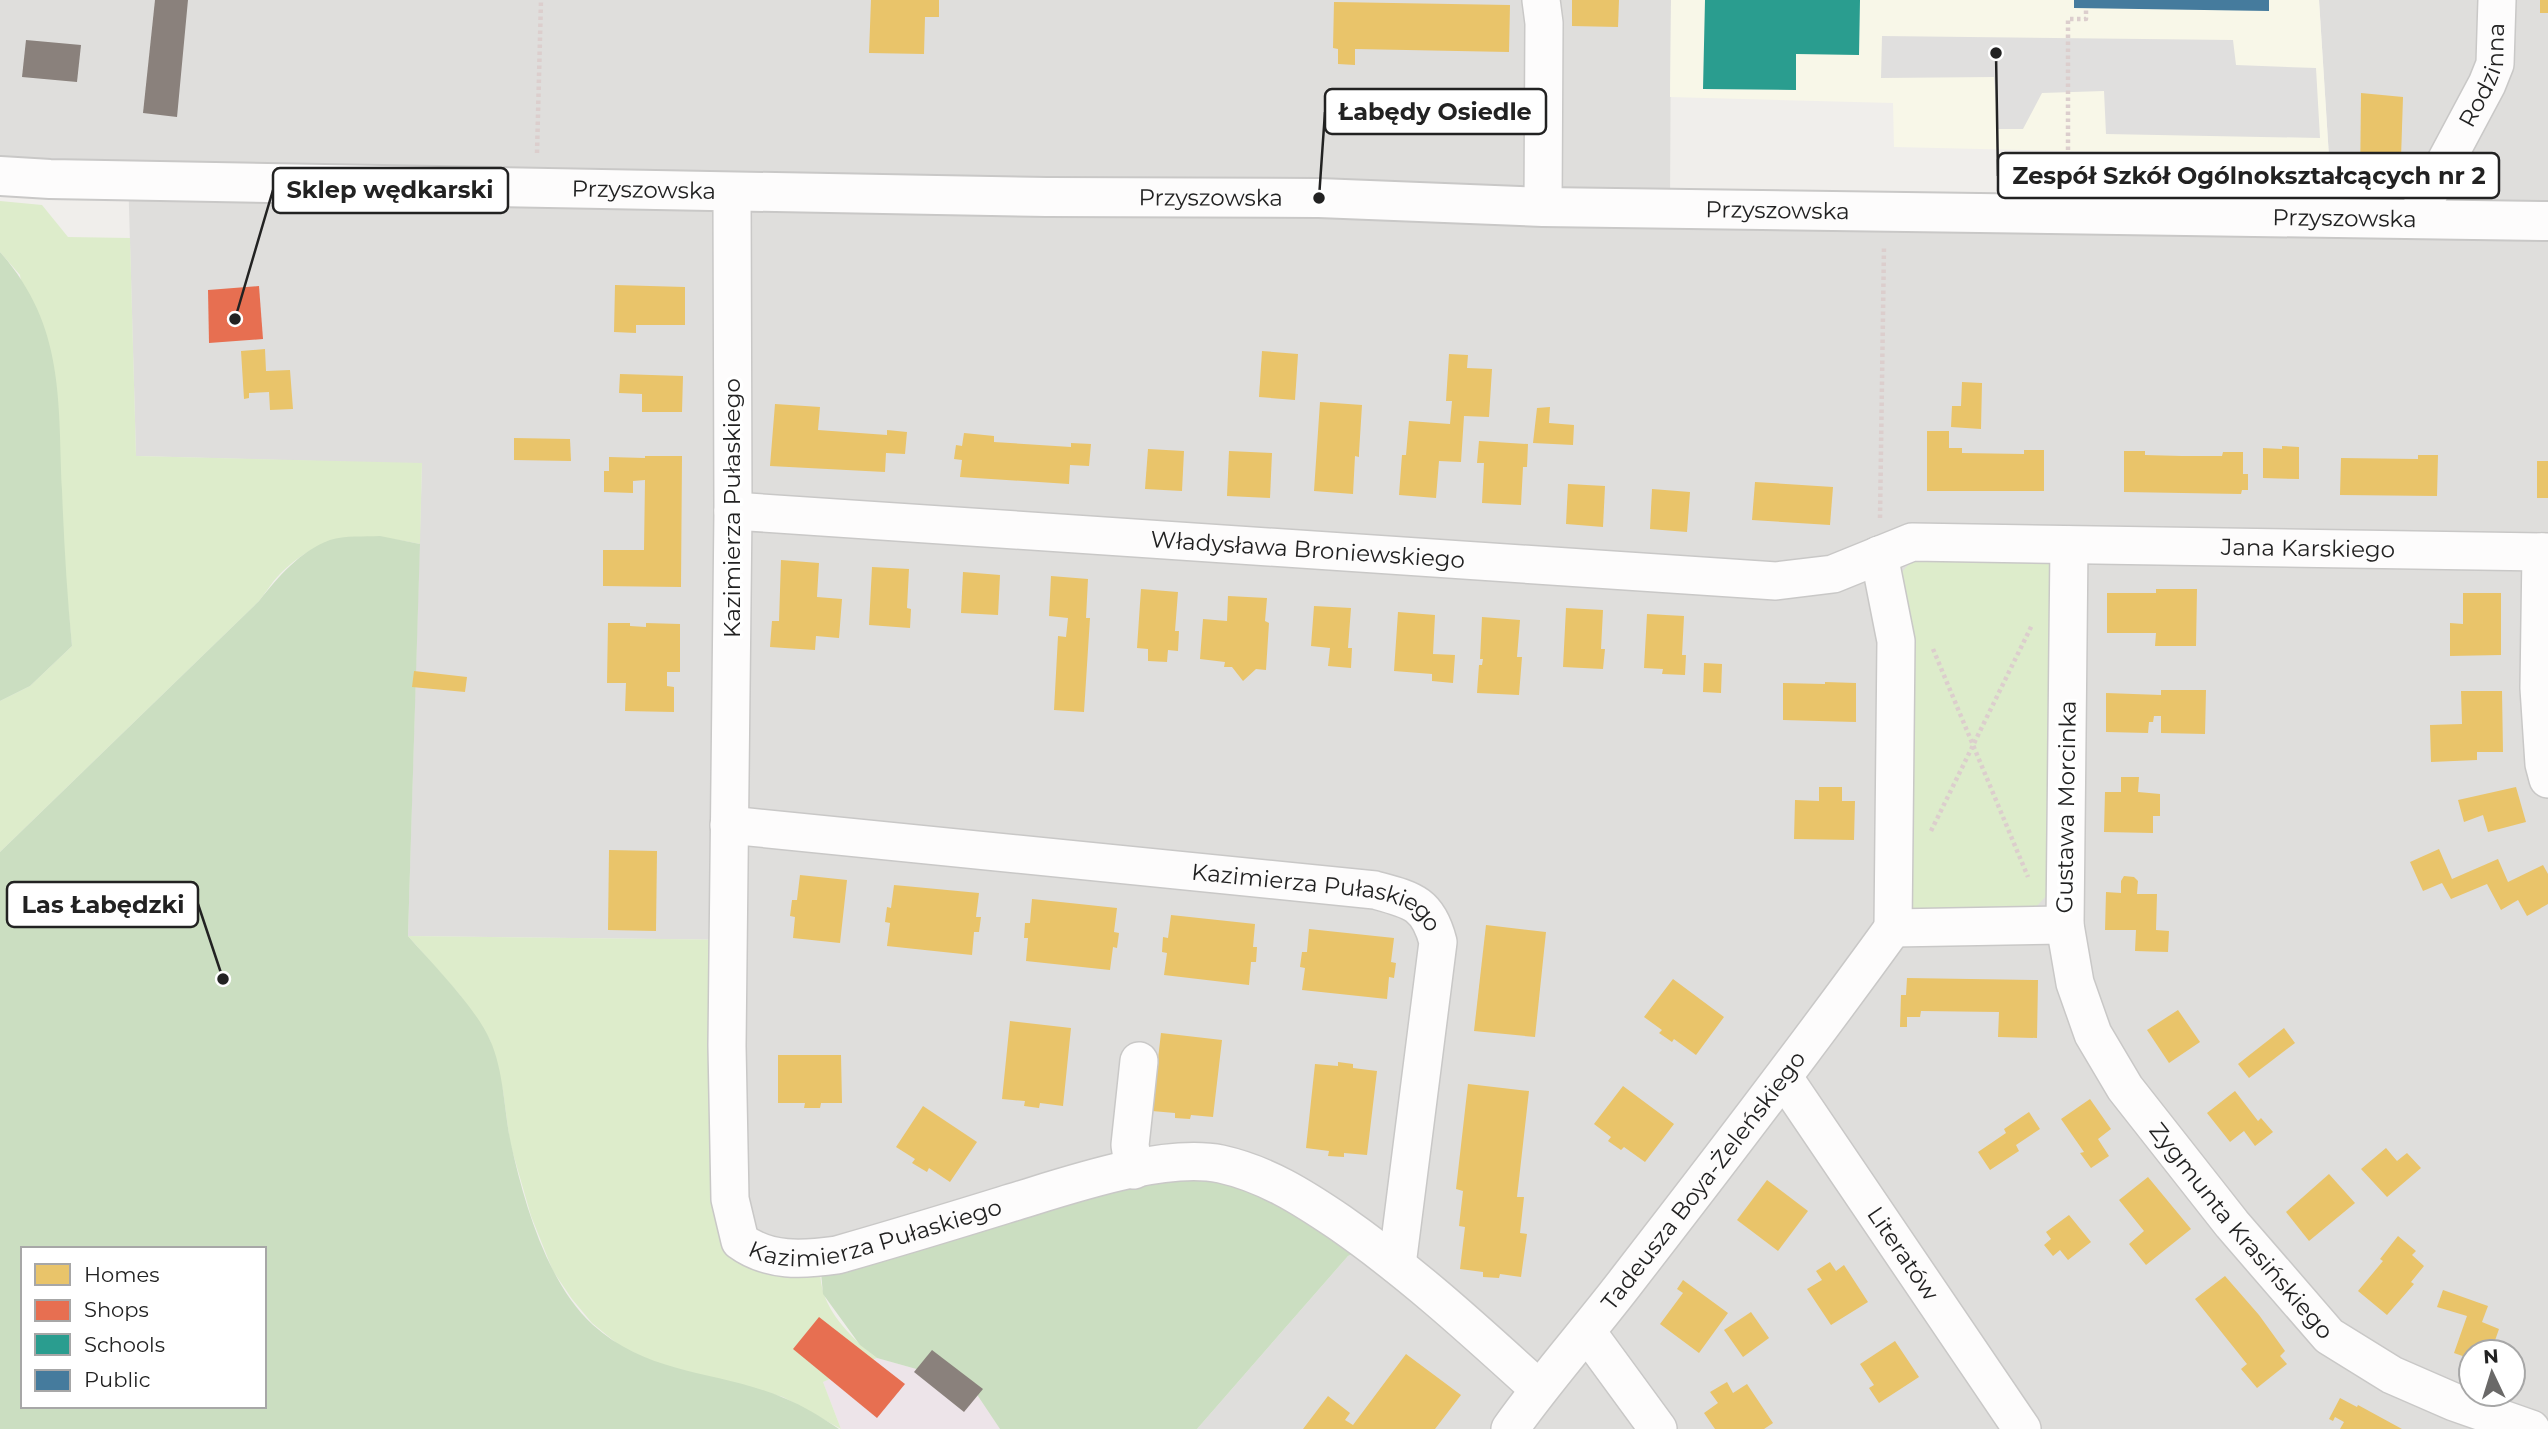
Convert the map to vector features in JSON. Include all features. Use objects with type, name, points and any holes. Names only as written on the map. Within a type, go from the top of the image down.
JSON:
[{"type":"street","points":[[1542,0],[1544,206]]},
{"type":"street","name":"Rodzinna","points":[[2415,219],[2495,64],[2497,0]]},
{"type":"street","name":"Przyszowska","points":[[0,176],[1061,198],[1319,198],[1544,206],[2548,221]]},
{"type":"street","name":"Kazimierza Pułaskiego","points":[[732,192],[733,511],[727,1046],[730,1199],[740,1241],[754,1251],[777,1257],[802,1259],[837,1255],[1070,1185],[1165,1162],[1219,1164],[1263,1176],[1304,1198],[1376,1247],[1443,1302],[1539,1389]]},
{"type":"street","name":"Władysława Broniewskiego","points":[[733,511],[1776,581],[1833,574],[1879,555]]},
{"type":"street","points":[[1893,928],[1896,641],[1879,555],[1912,542],[2069,545]]},
{"type":"street","name":"Jana Karskiego","points":[[2069,545],[2545,552]]},
{"type":"street","name":"Gustawa Morcinka","points":[[1893,928],[2065,925],[2069,545]]},
{"type":"street","points":[[2545,552],[2539,688],[2544,764],[2548,779]]},
{"type":"street","name":"Kazimierza Pułaskiego","points":[[729,825],[1375,890],[1405,898],[1424,910],[1433,925],[1438,942],[1407,1203],[1397,1265]]},
{"type":"street","name":"Zygmunta Krasińskiego","points":[[2065,925],[2075,983],[2093,1034],[2125,1088],[2232,1224],[2329,1336],[2392,1376],[2454,1402],[2531,1429]]},
{"type":"street","name":"Tadeusza Boya-Żeleńskiego","points":[[1510,1429],[1784,1078],[1893,928]]},
{"type":"street","points":[[1134,1170],[1131,1132],[1139,1061]]},
{"type":"street","name":"Literatów","points":[[1784,1078],[2022,1429]]},
{"type":"street","points":[[1587,1332],[1658,1429]]},
{"type":"path","points":[[537,161],[541,0]]},
{"type":"path","points":[[2068,183],[2068,19],[2086,19],[2086,8]]},
{"type":"path","points":[[1879,555],[1884,245]]},
{"type":"path","points":[[1930,833],[2035,618]]},
{"type":"path","points":[[1932,647],[2039,902],[2065,925]]},
{"type":"shaded area","points":[[0,0],[1671,0],[1670,207],[2330,226],[2329,157],[2319,0],[2548,0],[2548,1429],[1197,1429],[1348,1256],[1391,1238],[779,1245],[756,1231],[746,1192],[747,940],[408,936],[422,464],[136,456],[128,172],[0,172]]},
{"type":"shaded area","points":[[1671,0],[2319,0],[2329,157],[1894,147],[1893,103],[1670,97]]},
{"type":"shaded area","points":[[1882,36],[2233,40],[2236,65],[2316,68],[2320,138],[2106,134],[2104,91],[2042,93],[2023,129],[1998,129],[1994,77],[1881,78]]},
{"type":"shaded area","points":[[877,1358],[971,1384],[1000,1429],[841,1429],[823,1382]]},
{"type":"green space","points":[[0,201],[42,205],[68,237],[130,238],[136,456],[422,463],[420,544],[382,538],[347,538],[315,548],[299,558],[280,574],[259,601],[0,852],[0,701],[30,686],[72,646],[65,576],[20,275],[0,252]]},
{"type":"green space","points":[[0,252],[37,308],[54,365],[60,425],[72,646],[30,686],[0,701]]},
{"type":"green space","points":[[380,536],[420,544],[408,936],[464,1000],[490,1040],[498,1065],[511,1144],[523,1191],[550,1265],[577,1308],[615,1342],[661,1363],[784,1398],[839,1429],[0,1429],[0,852],[259,601],[299,558],[330,540]]},
{"type":"green space","points":[[1916,556],[2046,559],[2051,565],[2050,884],[2047,895],[2035,908],[1927,917],[1909,907],[1893,582]]},
{"type":"green space","points":[[408,936],[748,940],[743,1036],[746,1189],[756,1231],[770,1241],[818,1250],[821,1283],[828,1303],[846,1330],[877,1358],[823,1382],[841,1429],[783,1397],[655,1363],[620,1346],[592,1323],[553,1271],[531,1216],[510,1143],[503,1091],[490,1040],[460,995]]},
{"type":"green space","points":[[1181,1152],[1391,1237],[1348,1256],[1197,1429],[1000,1429],[970,1384],[877,1358],[860,1345],[823,1294],[819,1250]]},
{"type":"building: Homes","points":[[871,0],[939,0],[939,17],[925,17],[924,54],[869,53]]},
{"type":"building: Homes","points":[[1572,0],[1619,0],[1618,27],[1572,26]]},
{"type":"building: Homes","points":[[2540,0],[2548,0],[2548,13],[2540,13]]},
{"type":"building: Homes","points":[[1334,2],[1510,5],[1509,52],[1355,49],[1355,65],[1338,64],[1338,49],[1333,48]]},
{"type":"building: Homes","points":[[2361,93],[2403,97],[2400,189],[2360,186]]},
{"type":"building: Homes","points":[[615,285],[685,287],[685,325],[636,325],[636,333],[614,332]]},
{"type":"building: Homes","points":[[265,349],[266,371],[290,370],[293,409],[270,410],[269,392],[249,393],[249,398],[244,399],[241,351]]},
{"type":"building: Homes","points":[[1262,351],[1298,354],[1295,400],[1259,397]]},
{"type":"building: Homes","points":[[1449,354],[1468,355],[1467,368],[1492,369],[1489,417],[1464,416],[1461,462],[1439,461],[1436,498],[1399,495],[1402,455],[1406,455],[1409,421],[1450,424],[1452,401],[1446,401]]},
{"type":"building: Homes","points":[[620,374],[683,376],[682,412],[642,412],[642,394],[619,393]]},
{"type":"building: Homes","points":[[1962,382],[1982,383],[1981,429],[1951,427],[1952,406],[1961,406]]},
{"type":"building: Homes","points":[[1320,402],[1362,405],[1359,457],[1355,456],[1353,494],[1314,491]]},
{"type":"building: Homes","points":[[775,404],[820,407],[818,430],[887,435],[887,430],[907,432],[905,454],[886,453],[885,472],[770,466]]},
{"type":"building: Homes","points":[[1550,407],[1549,423],[1574,425],[1573,445],[1533,443],[1537,408]]},
{"type":"building: Homes","points":[[1927,431],[1949,431],[1949,448],[1962,448],[1962,453],[2024,454],[2024,450],[2044,450],[2044,491],[1927,491]]},
{"type":"building: Homes","points":[[964,433],[994,436],[994,442],[1071,447],[1071,443],[1091,444],[1089,466],[1070,465],[1069,484],[960,477],[962,460],[954,459],[956,445],[962,446]]},
{"type":"building: Homes","points":[[514,438],[570,439],[571,461],[514,460]]},
{"type":"building: Homes","points":[[1479,441],[1528,444],[1527,467],[1523,467],[1521,505],[1482,503],[1484,463],[1477,463]]},
{"type":"building: Homes","points":[[2282,446],[2299,447],[2299,479],[2263,478],[2263,448],[2282,449]]},
{"type":"building: Homes","points":[[1148,449],[1184,451],[1182,491],[1145,489]]},
{"type":"building: Homes","points":[[1229,451],[1272,453],[1270,498],[1227,496]]},
{"type":"building: Homes","points":[[2124,451],[2145,451],[2145,455],[2182,456],[2222,456],[2223,452],[2243,452],[2243,474],[2248,474],[2248,490],[2242,490],[2241,494],[2124,492]]},
{"type":"building: Homes","points":[[2418,455],[2438,455],[2437,496],[2340,495],[2341,458],[2418,459]]},
{"type":"building: Homes","points":[[682,456],[681,587],[603,586],[603,550],[644,550],[645,480],[633,481],[633,493],[604,492],[604,471],[609,471],[609,457]]},
{"type":"building: Homes","points":[[2537,461],[2548,461],[2548,498],[2537,498]]},
{"type":"building: Homes","points":[[1755,482],[1833,487],[1830,525],[1752,520]]},
{"type":"building: Homes","points":[[1568,484],[1605,486],[1603,527],[1566,524]]},
{"type":"building: Homes","points":[[1652,489],[1690,492],[1687,532],[1650,529]]},
{"type":"building: Homes","points":[[781,560],[819,563],[817,597],[842,599],[839,638],[816,636],[815,650],[770,647],[772,621],[779,621]]},
{"type":"building: Homes","points":[[872,567],[909,569],[907,608],[911,609],[910,628],[869,625]]},
{"type":"building: Homes","points":[[963,572],[1000,575],[998,615],[961,613]]},
{"type":"building: Homes","points":[[1051,576],[1088,579],[1086,618],[1090,618],[1084,712],[1054,710],[1058,636],[1066,637],[1068,618],[1049,616]]},
{"type":"building: Homes","points":[[1141,589],[1178,592],[1175,631],[1179,631],[1178,651],[1168,650],[1167,662],[1148,661],[1148,649],[1137,648]]},
{"type":"building: Homes","points":[[2156,589],[2197,589],[2196,646],[2155,646],[2156,633],[2107,633],[2107,593],[2156,593]]},
{"type":"building: Homes","points":[[2463,593],[2501,593],[2501,655],[2450,656],[2450,623],[2463,624]]},
{"type":"building: Homes","points":[[1228,596],[1267,598],[1265,621],[1269,623],[1266,670],[1256,669],[1243,681],[1232,667],[1224,667],[1225,662],[1200,659],[1203,619],[1227,621]]},
{"type":"building: Homes","points":[[1314,606],[1351,608],[1348,648],[1352,648],[1351,668],[1328,666],[1330,648],[1311,646]]},
{"type":"building: Homes","points":[[1566,608],[1603,610],[1603,669],[1563,667]]},
{"type":"building: Homes","points":[[1398,612],[1435,615],[1433,654],[1455,655],[1453,683],[1432,681],[1432,674],[1394,671]]},
{"type":"building: Homes","points":[[1647,614],[1684,616],[1682,655],[1686,655],[1685,675],[1662,674],[1663,669],[1644,668]]},
{"type":"building: Homes","points":[[1482,617],[1520,620],[1517,657],[1522,657],[1519,695],[1477,693],[1479,665],[1482,665],[1483,659],[1480,659]]},
{"type":"building: Homes","points":[[608,623],[630,623],[630,626],[646,627],[646,623],[680,624],[680,672],[667,672],[667,686],[674,687],[674,712],[625,711],[626,683],[607,683]]},
{"type":"building: Homes","points":[[1704,663],[1722,664],[1721,693],[1703,692]]},
{"type":"building: Homes","points":[[414,671],[467,677],[465,692],[412,687]]},
{"type":"building: Homes","points":[[1783,683],[1856,683],[1856,722],[1783,720]]},
{"type":"building: Homes","points":[[2161,690],[2206,690],[2205,734],[2161,733],[2161,716],[2154,716],[2153,722],[2149,722],[2148,733],[2106,732],[2106,693],[2161,695]]},
{"type":"building: Homes","points":[[2461,691],[2502,691],[2503,752],[2477,752],[2477,760],[2431,762],[2430,725],[2462,724]]},
{"type":"building: Homes","points":[[2121,777],[2139,777],[2138,792],[2160,794],[2160,816],[2153,816],[2153,833],[2104,832],[2105,792],[2121,792]]},
{"type":"building: Homes","points":[[1819,787],[1842,787],[1842,801],[1855,801],[1854,840],[1794,839],[1795,800],[1819,801]]},
{"type":"building: Homes","points":[[2516,787],[2526,822],[2488,832],[2483,815],[2464,822],[2458,800]]},
{"type":"building: Homes","points":[[2439,849],[2452,879],[2498,859],[2508,882],[2543,865],[2548,874],[2548,904],[2527,916],[2518,900],[2501,910],[2487,884],[2451,899],[2442,883],[2423,891],[2410,862]]},
{"type":"building: Homes","points":[[609,850],[657,851],[656,931],[608,930]]},
{"type":"building: Homes","points":[[800,875],[847,880],[840,943],[793,938],[795,917],[790,916],[792,900],[797,900]]},
{"type":"building: Homes","points":[[2124,876],[2134,877],[2138,881],[2137,894],[2157,894],[2156,930],[2169,931],[2168,952],[2135,951],[2136,930],[2105,930],[2106,892],[2121,893]]},
{"type":"building: Homes","points":[[894,885],[979,893],[976,917],[981,917],[979,932],[974,932],[972,955],[887,946],[890,923],[885,922],[887,907],[891,908]]},
{"type":"building: Homes","points":[[1032,899],[1117,908],[1114,932],[1119,933],[1117,948],[1113,947],[1110,970],[1026,961],[1028,938],[1024,938],[1025,923],[1030,923]]},
{"type":"building: Homes","points":[[1171,915],[1255,924],[1253,947],[1257,947],[1256,962],[1251,962],[1249,985],[1164,975],[1167,953],[1162,952],[1163,937],[1168,938]]},
{"type":"building: Homes","points":[[1486,925],[1546,932],[1535,1037],[1474,1031]]},
{"type":"building: Homes","points":[[1309,929],[1394,938],[1391,962],[1396,963],[1394,978],[1389,977],[1387,999],[1302,990],[1305,968],[1300,967],[1302,952],[1307,952]]},
{"type":"building: Homes","points":[[1907,978],[2038,980],[2037,1038],[1998,1037],[1999,1012],[1921,1011],[1920,1017],[1907,1017],[1907,1027],[1900,1027],[1901,995],[1906,995]]},
{"type":"building: Homes","points":[[1673,979],[1724,1017],[1696,1055],[1674,1039],[1672,1042],[1659,1033],[1662,1030],[1644,1017]]},
{"type":"building: Homes","points":[[2178,1010],[2200,1042],[2169,1063],[2147,1030]]},
{"type":"building: Homes","points":[[1010,1021],[1071,1028],[1063,1106],[1040,1103],[1039,1108],[1024,1106],[1025,1101],[1002,1099]]},
{"type":"building: Homes","points":[[2284,1028],[2295,1043],[2249,1078],[2238,1064]]},
{"type":"building: Homes","points":[[1161,1033],[1222,1040],[1213,1117],[1191,1115],[1190,1119],[1175,1118],[1175,1113],[1152,1111]]},
{"type":"building: Homes","points":[[778,1055],[841,1055],[842,1103],[821,1103],[820,1108],[804,1108],[805,1103],[778,1103]]},
{"type":"building: Homes","points":[[1338,1062],[1353,1064],[1353,1068],[1377,1071],[1367,1155],[1344,1153],[1344,1157],[1328,1156],[1329,1151],[1306,1148],[1315,1064],[1338,1066]]},
{"type":"building: Homes","points":[[1468,1084],[1529,1091],[1517,1197],[1524,1197],[1520,1233],[1527,1234],[1521,1277],[1500,1274],[1499,1278],[1483,1277],[1483,1272],[1460,1269],[1465,1227],[1459,1226],[1463,1191],[1456,1189]]},
{"type":"building: Homes","points":[[1623,1086],[1674,1124],[1645,1162],[1624,1147],[1621,1150],[1608,1141],[1611,1137],[1594,1124]]},
{"type":"building: Homes","points":[[2235,1091],[2258,1121],[2261,1118],[2273,1132],[2255,1146],[2244,1131],[2230,1142],[2207,1113]]},
{"type":"building: Homes","points":[[2090,1099],[2111,1129],[2098,1139],[2109,1156],[2091,1168],[2080,1153],[2084,1152],[2061,1119]]},
{"type":"building: Homes","points":[[923,1106],[977,1142],[950,1182],[929,1168],[927,1172],[912,1163],[915,1159],[896,1147]]},
{"type":"building: Homes","points":[[2029,1112],[2040,1129],[2016,1145],[2019,1151],[1990,1170],[1978,1152],[2006,1133],[2004,1129]]},
{"type":"building: Homes","points":[[2386,1148],[2397,1161],[2407,1153],[2421,1168],[2387,1197],[2361,1169]]},
{"type":"building: Homes","points":[[2329,1174],[2355,1203],[2309,1241],[2286,1212]]},
{"type":"building: Homes","points":[[2148,1177],[2191,1229],[2146,1265],[2129,1244],[2144,1231],[2119,1200]]},
{"type":"building: Homes","points":[[1767,1180],[1808,1211],[1778,1251],[1737,1220]]},
{"type":"building: Homes","points":[[2069,1215],[2091,1242],[2068,1260],[2060,1250],[2053,1256],[2044,1245],[2051,1239],[2046,1232]]},
{"type":"building: Homes","points":[[2398,1236],[2416,1251],[2412,1255],[2424,1266],[2411,1282],[2414,1284],[2387,1315],[2358,1291],[2383,1261],[2380,1259]]},
{"type":"building: Homes","points":[[1830,1262],[1836,1271],[1844,1265],[1868,1302],[1831,1325],[1807,1289],[1822,1280],[1816,1271]]},
{"type":"building: Homes","points":[[2225,1276],[2259,1315],[2285,1351],[2280,1356],[2287,1364],[2257,1388],[2241,1369],[2247,1364],[2195,1299]]},
{"type":"building: Homes","points":[[1683,1280],[1728,1313],[1699,1353],[1660,1324],[1683,1293],[1677,1289]]},
{"type":"building: Homes","points":[[2443,1290],[2488,1306],[2482,1322],[2499,1329],[2496,1338],[2459,1338],[2467,1316],[2437,1307]]},
{"type":"building: Homes","points":[[1751,1312],[1769,1338],[1743,1357],[1724,1330]]},
{"type":"building: Homes","points":[[1895,1341],[1919,1377],[1879,1403],[1869,1388],[1874,1385],[1860,1364]]},
{"type":"building: Homes","points":[[1406,1354],[1461,1395],[1435,1429],[1303,1429],[1328,1396],[1350,1413],[1345,1420],[1353,1425]]},
{"type":"building: Homes","points":[[1727,1382],[1733,1393],[1747,1384],[1773,1423],[1764,1429],[1715,1429],[1704,1413],[1718,1403],[1710,1392]]},
{"type":"building: Homes","points":[[2340,1398],[2402,1429],[2340,1429],[2344,1422],[2335,1417],[2333,1421],[2329,1419]]},
{"type":"building: Shops","points":[[259,286],[263,339],[209,343],[208,290]]},
{"type":"building: Shops","points":[[819,1317],[905,1384],[877,1418],[793,1349]]},
{"type":"building: Schools","points":[[1705,0],[1860,0],[1859,55],[1796,54],[1796,90],[1703,89]]},
{"type":"building: Public","points":[[2074,0],[2269,0],[2269,11],[2074,8]]},
{"type":"building: Industry","points":[[155,0],[188,0],[177,117],[143,113]]},
{"type":"building: Industry","points":[[26,40],[81,45],[77,82],[22,77]]},
{"type":"building: Industry","points":[[932,1350],[983,1389],[964,1412],[914,1372]]},
{"type":"place","name":"Zespół Szkół Ogólnokształcących nr 2","points":[[1996,53]]},
{"type":"place","name":"Łabędy Osiedle","points":[[1319,198]]},
{"type":"place","name":"Sklep wędkarski","points":[[235,319]]},
{"type":"place","name":"Las Łabędzki","points":[[223,979]]}]
